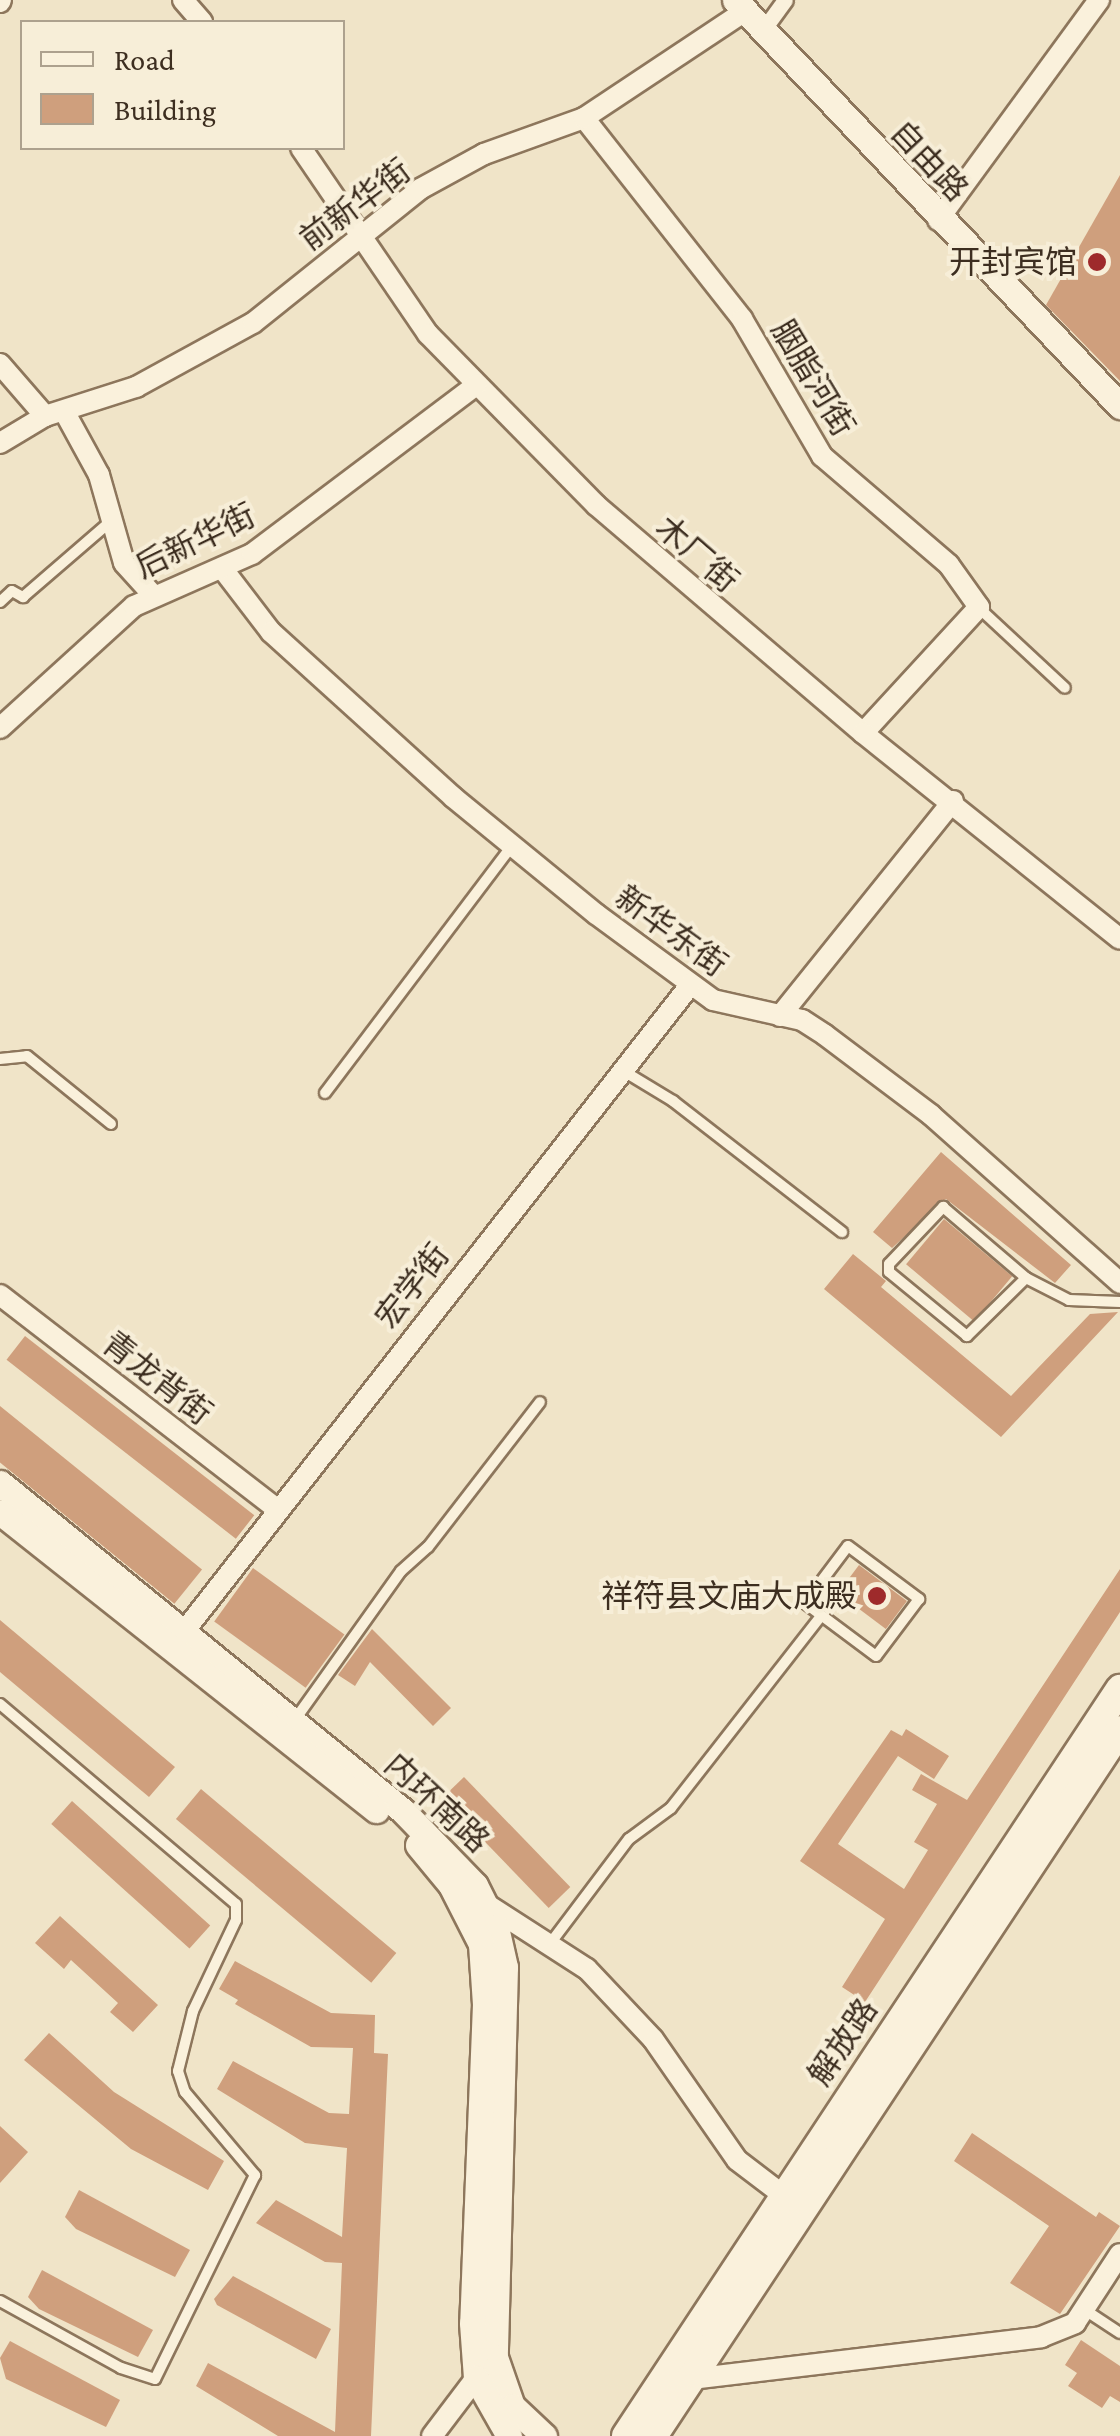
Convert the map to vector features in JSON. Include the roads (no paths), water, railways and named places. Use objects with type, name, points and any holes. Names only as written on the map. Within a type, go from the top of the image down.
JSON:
[{"type":"main road","name":"解放路","points":[[626,2436],[1120,1689]]},
{"type":"main road","name":"解放路","points":[[654,2436],[1120,1730]]},
{"type":"street","points":[[183,0],[200,20]]},
{"type":"street","points":[[748,14],[785,0]]},
{"type":"street","points":[[938,220],[1099,0]]},
{"type":"street","name":"前新华街","points":[[0,443],[54,413],[136,387],[252,323],[420,190],[484,154],[584,118],[748,14]]},
{"type":"street","name":"自由路","points":[[748,14],[938,220],[1120,406]]},
{"type":"street","name":"胭脂河街","points":[[584,118],[742,319],[822,456],[949,565],[978,607]]},
{"type":"street","name":"木厂街","points":[[303,150],[358,238],[428,334],[596,505],[863,734],[953,801],[1120,939]]},
{"type":"street","points":[[0,364],[54,413],[92,458],[124,563],[152,594]]},
{"type":"street","name":"后新华街","points":[[0,728],[152,594],[252,554],[476,385]]},
{"type":"street","name":"新华东街","points":[[222,568],[272,632],[512,846],[691,984],[733,1010],[780,1016],[824,1035],[930,1115],[1118,1275]]},
{"type":"street","points":[[863,734],[978,607]]},
{"type":"street","points":[[780,1016],[953,801]]},
{"type":"street","name":"宏学街","points":[[186,1629],[691,984]]},
{"type":"street","name":"青龙背街","points":[[0,1294],[277,1509]]},
{"type":"street","name":"内环南路","points":[[0,1483],[186,1629],[442,1845],[486,1904],[505,1967],[495,2357],[512,2406],[544,2436]]},
{"type":"street","name":"内环南路","points":[[2,1516],[401,1830],[440,1868],[464,1905],[481,1944],[485,2004],[472,2323],[476,2378],[509,2436]]},
{"type":"street","points":[[486,1904],[552,1942],[653,2040],[737,2160],[783,2195]]},
{"type":"street","points":[[691,2378],[1041,2337],[1074,2323],[1120,2254]]},
{"type":"street","points":[[432,2436],[476,2378]]},
{"type":"lane","points":[[0,602],[12,591],[23,597],[110,522]]},
{"type":"lane","points":[[978,607],[1066,688]]},
{"type":"lane","points":[[325,1093],[512,846]]},
{"type":"lane","points":[[0,1060],[27,1056],[111,1124]]},
{"type":"lane","points":[[621,1069],[673,1101],[842,1232]]},
{"type":"lane","points":[[1026,1278],[967,1336],[889,1272],[889,1264],[943,1207],[1026,1278],[1069,1300],[1120,1302]]},
{"type":"lane","points":[[294,1720],[401,1571],[428,1546],[540,1402]]},
{"type":"lane","points":[[848,1546],[919,1599],[876,1656],[822,1616],[805,1603],[848,1546]]},
{"type":"lane","points":[[552,1942],[629,1839],[671,1808],[822,1616]]},
{"type":"lane","points":[[0,1704],[236,1904],[236,1920],[194,2011],[178,2071],[185,2092],[254,2176],[154,2379],[120,2368],[0,2301]]},
{"type":"lane","points":[[1084,2309],[1120,2334]]},
{"type":"place","name":"开封宾馆","points":[[1097,262]]},
{"type":"place","name":"祥符县文庙大成殿","points":[[877,1596]]}]
